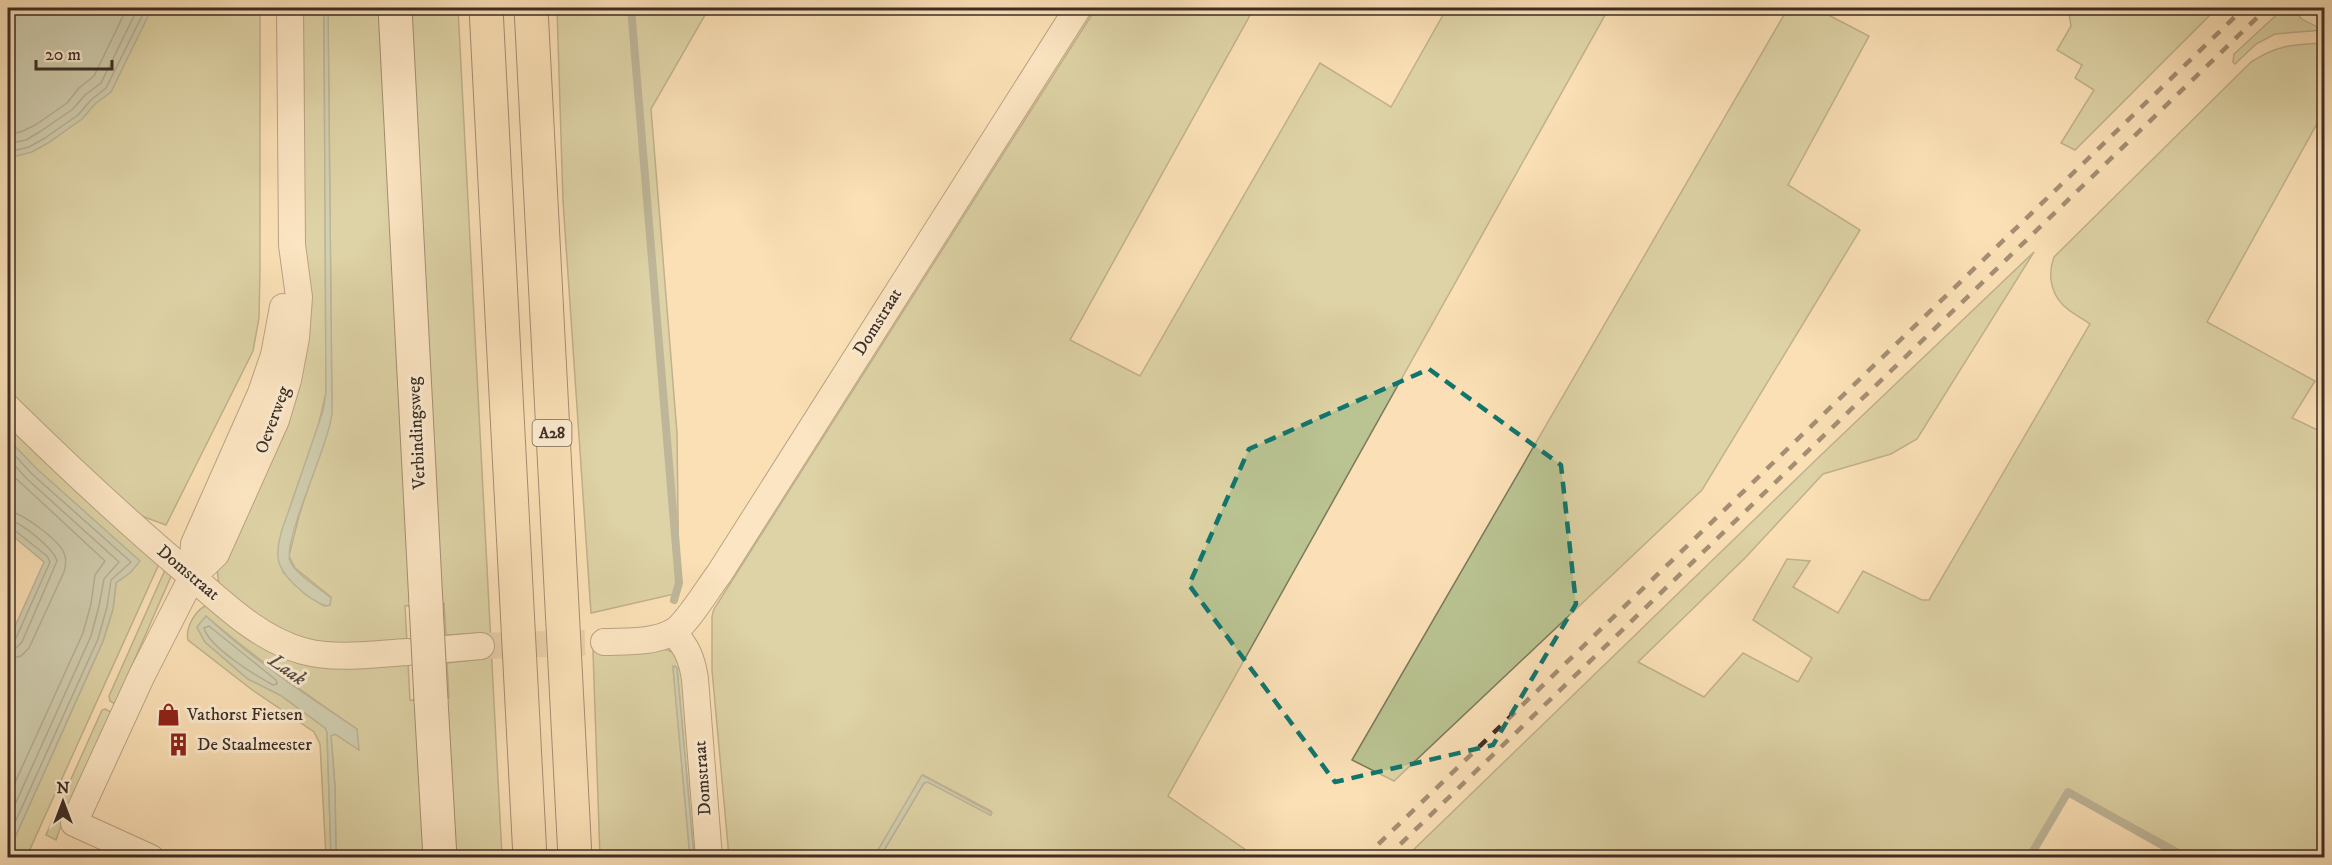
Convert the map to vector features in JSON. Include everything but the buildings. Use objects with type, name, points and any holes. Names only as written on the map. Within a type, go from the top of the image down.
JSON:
[{"type":"highway","name":"A28","points":[[486,8],[530,858]]},
{"type":"highway","name":"A28","points":[[531,8],[575,858]]},
{"type":"main road","name":"Verbindingsweg","points":[[395,8],[440,858]]},
{"type":"street","name":"Oeverweg","points":[[150,858],[74,823],[142,675],[192,577],[216,554],[258,461],[282,400],[292,365],[297,324],[298,285],[292,246],[290,8]]},
{"type":"street","name":"Domstraat","points":[[710,858],[695,678],[686,646],[673,632],[680,627],[719,574],[1078,8]]},
{"type":"street","points":[[2310,8],[2325,15]]},
{"type":"street","name":"Domstraat","points":[[8,408],[106,503],[258,630],[292,647],[331,655],[408,652]]},
{"type":"street","points":[[604,642],[637,641],[673,632]]},
{"type":"street","points":[[446,649],[481,646]]},
{"type":"highlighted area","points":[[1429,369],[1561,465],[1576,604],[1493,745],[1335,782],[1189,585],[1249,449]]},
{"type":"green space","points":[[8,8],[260,8],[259,318],[253,351],[166,525],[106,503],[8,410]]},
{"type":"green space","points":[[303,8],[324,8],[326,393],[283,572],[306,595],[324,606],[330,605],[331,597],[295,568],[289,556],[299,516],[332,413],[328,8],[381,8],[413,605],[405,606],[407,643],[334,647],[278,631],[219,586],[217,568],[305,283]]},
{"type":"green space","points":[[409,8],[458,8],[502,857],[453,857],[444,699],[449,698],[447,663],[482,659],[480,633],[446,635],[444,603],[439,603]]},
{"type":"green space","points":[[557,8],[709,8],[651,109],[677,433],[679,593],[591,613],[563,201]]},
{"type":"green space","points":[[1096,8],[1254,8],[1070,340],[1140,376],[1320,63],[1391,107],[1447,8],[1609,8],[1168,796],[1256,857],[880,857],[924,783],[928,782],[991,815],[991,811],[923,775],[874,857],[729,857],[712,670],[714,609]]},
{"type":"green space","points":[[1788,8],[1815,8],[1869,36],[1788,185],[1860,230],[1702,490],[1394,781],[1352,760]]},
{"type":"green space","points":[[2068,8],[2217,8],[2075,150],[2061,143],[2094,90],[2075,78],[2082,65],[2057,50],[2071,26]]},
{"type":"green space","points":[[2284,8],[2294,9],[2324,28],[2323,30],[2275,34],[2256,44],[2235,64],[2234,54]]},
{"type":"green space","points":[[2324,43],[2324,111],[2207,322],[2315,381],[2292,418],[2324,433],[2324,857],[2192,857],[2070,790],[2030,857],[1406,857],[2034,252],[1917,439],[1891,454],[1823,474],[1745,558],[1638,662],[1704,697],[1743,653],[1798,682],[1812,658],[1753,620],[1787,559],[1810,561],[1793,587],[1838,613],[1863,571],[1922,600],[1929,600],[2090,324],[2065,307],[2058,299],[2051,275],[2054,257],[2251,62],[2278,49]]},
{"type":"green space","points":[[8,421],[159,564],[26,858],[8,857],[8,853],[103,641],[113,609],[116,583],[131,572],[8,439]]},
{"type":"green space","points":[[165,570],[173,572],[115,704],[110,701],[109,696]]},
{"type":"green space","points":[[208,605],[240,627],[408,662],[410,700],[417,701],[426,857],[336,857],[335,787],[331,736],[335,734],[358,749],[357,729],[280,675],[206,616],[197,627],[205,642],[248,679],[280,695],[325,728],[327,732],[331,857],[326,857],[320,744],[314,732],[251,689],[188,640],[188,630],[192,619],[199,610]]},
{"type":"green space","points":[[656,648],[668,650],[680,656],[703,857],[694,857],[677,668],[673,666],[690,857],[600,857],[593,651]]},
{"type":"green space","points":[[102,710],[111,712],[68,806],[56,840],[46,835]]},
{"type":"water","points":[[8,8],[152,8],[111,92],[95,104],[82,119],[48,143],[32,152],[8,158]]},
{"type":"water","points":[[324,8],[328,8],[332,413],[323,447],[293,533],[290,561],[302,576],[331,598],[330,605],[327,606],[312,599],[289,579],[279,563],[278,556],[282,531],[323,411],[326,393]]},
{"type":"water","points":[[8,439],[37,469],[140,561],[131,572],[116,583],[113,609],[103,641],[8,853],[8,642],[44,562],[8,532]]},
{"type":"water","points":[[206,616],[261,662],[357,729],[359,750],[335,734],[331,736],[335,787],[336,857],[331,857],[327,732],[325,728],[280,695],[248,679],[205,642],[197,627]]},
{"type":"water","points":[[675,666],[694,857],[690,857],[673,668]]},
{"type":"water","points":[[922,775],[992,813],[990,815],[928,782],[924,783],[880,857],[874,857]]},
{"type":"waterway","points":[[631,8],[679,583],[674,600]]},
{"type":"waterway","points":[[2029,858],[2068,792],[2185,858]]},
{"type":"tunnel","points":[[481,646],[604,642]]},
{"type":"railway","points":[[1364,858],[2244,8]]},
{"type":"railway","points":[[1386,858],[2267,8]]},
{"type":"place","name":"Vathorst Fietsen","points":[[169,715]]},
{"type":"place","name":"De Staalmeester","points":[[179,745]]},
{"type":"water label","name":"Laak","points":[[287,670]]}]
